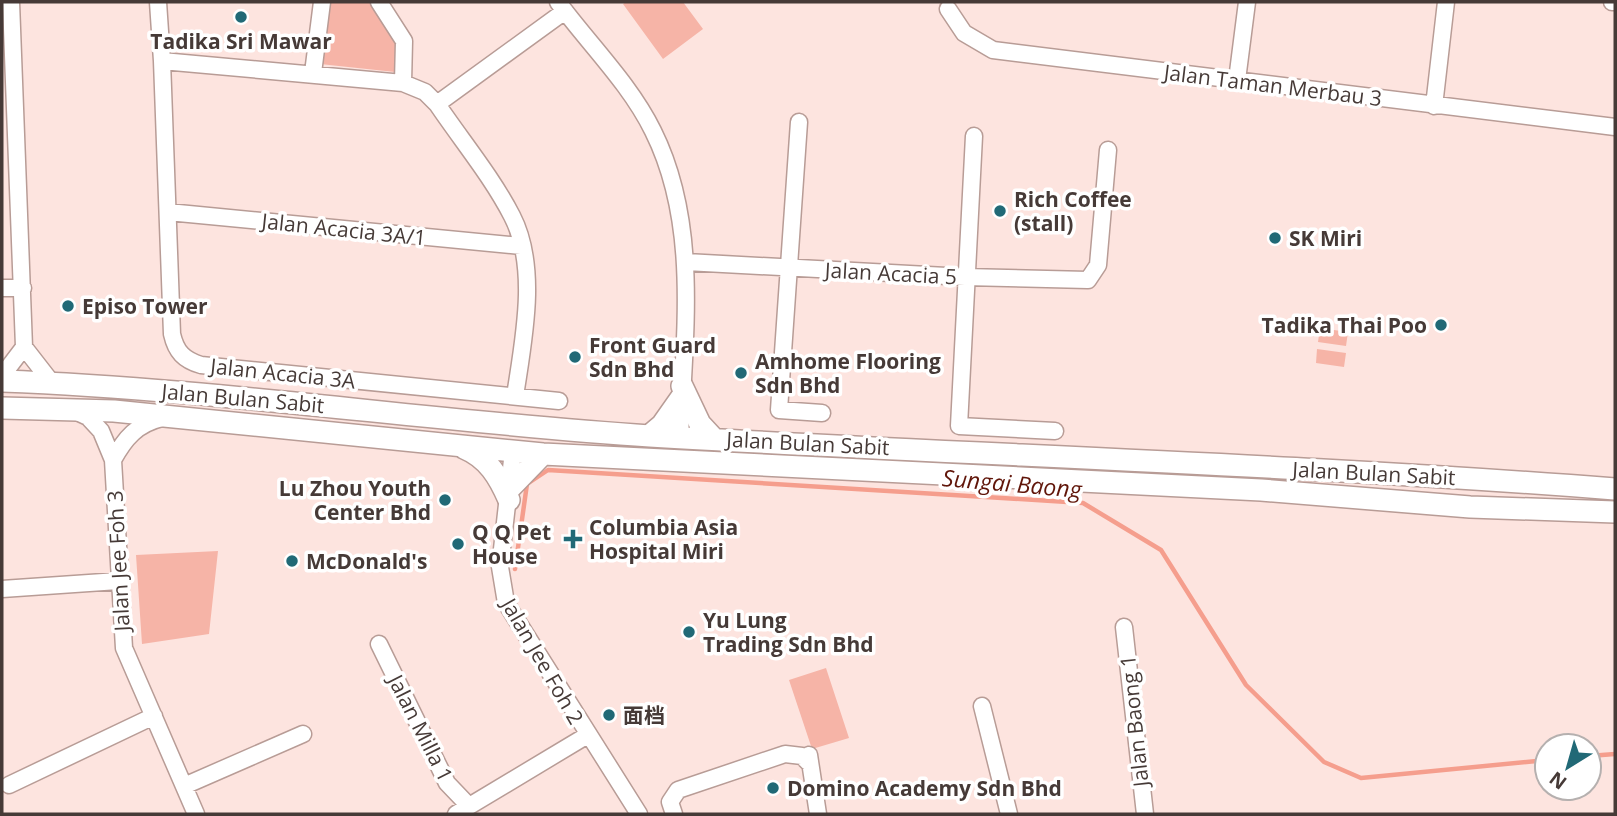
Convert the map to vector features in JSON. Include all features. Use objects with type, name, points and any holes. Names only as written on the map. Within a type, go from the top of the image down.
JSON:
[{"type":"main road","name":"Jalan Bulan Sabit","points":[[2,378],[108,385],[649,436],[1471,478],[1615,489]]},
{"type":"main road","points":[[108,385],[133,395],[484,433],[513,451]]},
{"type":"main road","points":[[649,436],[662,425],[682,392],[700,424],[713,438]]},
{"type":"main road","name":"Jalan Bulan Sabit","points":[[2,408],[70,408],[170,416],[543,454],[988,479],[1261,490],[1470,507],[1615,512]]},
{"type":"main road","points":[[680,436],[702,452],[714,454],[946,466],[988,479]]},
{"type":"main road","points":[[458,445],[477,453],[492,468],[509,494],[543,454]]},
{"type":"street","name":"Jalan Acacia 3A","points":[[158,2],[172,334],[175,346],[185,358],[201,365],[559,401]]},
{"type":"street","points":[[313,73],[321,2]]},
{"type":"street","points":[[379,2],[404,41],[402,83]]},
{"type":"street","points":[[1237,80],[1247,2]]},
{"type":"street","points":[[1434,106],[1446,2]]},
{"type":"street","points":[[437,104],[562,6],[652,129],[671,170],[686,262],[680,436]]},
{"type":"street","name":"Jalan Taman Merbau 3","points":[[948,9],[964,33],[993,50],[1615,127]]},
{"type":"street","points":[[2,378],[24,346],[23,288],[10,151],[8,12]]},
{"type":"street","points":[[162,61],[402,83],[425,92],[437,104],[513,217],[521,246],[526,321],[514,396]]},
{"type":"street","points":[[799,122],[779,410],[822,413]]},
{"type":"street","points":[[974,136],[959,426],[1055,431]]},
{"type":"street","name":"Jalan Acacia 5","points":[[686,262],[965,277],[1088,280],[1094,275],[1098,265],[1108,150]]},
{"type":"street","name":"Jalan Acacia 3A/1","points":[[168,212],[521,246]]},
{"type":"street","points":[[2,288],[23,288]]},
{"type":"street","points":[[24,346],[52,383]]},
{"type":"street","name":"Jalan Jee Foh 3","points":[[70,408],[88,417],[101,430],[113,460],[124,648],[196,814]]},
{"type":"street","name":"Jalan Jee Foh 3","points":[[113,460],[122,444],[141,425],[170,416]]},
{"type":"street","name":"Jalan Jee Foh 2","points":[[513,451],[500,567],[506,603],[586,736],[639,814]]},
{"type":"street","points":[[2,589],[118,581]]},
{"type":"street","name":"Jalan Baong 1","points":[[1124,627],[1145,814]]},
{"type":"street","name":"Jalan Milla 1","points":[[379,644],[463,810]]},
{"type":"street","points":[[982,706],[1009,814]]},
{"type":"street","points":[[9,785],[153,716]]},
{"type":"street","points":[[184,786],[303,734]]},
{"type":"street","points":[[463,810],[586,736]]},
{"type":"street","points":[[674,814],[670,802],[678,790],[785,754],[808,759],[815,814]]},
{"type":"shaded area","points":[[325,2],[373,2],[398,42],[395,72],[320,64]]},
{"type":"shaded area","points":[[683,2],[703,29],[663,59],[623,4]]},
{"type":"shaded area","points":[[1320,328],[1348,332],[1346,346],[1318,342]]},
{"type":"shaded area","points":[[1317,349],[1346,353],[1344,367],[1316,363]]},
{"type":"shaded area","points":[[218,551],[209,634],[142,644],[136,555]]},
{"type":"shaded area","points":[[826,668],[849,738],[812,749],[789,680]]},
{"type":"waterway","name":"Sungai Baong","points":[[515,569],[527,484],[548,470],[1083,503],[1161,550],[1246,685],[1324,762],[1361,778],[1533,761]]},
{"type":"waterway","name":"Sungai Baong","points":[[1603,755],[1615,754]]},
{"type":"place","name":"Tadika Sri Mawar","points":[[241,17]]},
{"type":"place","name":"Rich Coffee (stall)","points":[[1000,211]]},
{"type":"place","name":"SK Miri","points":[[1275,238]]},
{"type":"place","name":"Episo Tower","points":[[68,306]]},
{"type":"place","name":"Tadika Thai Poo","points":[[1441,325]]},
{"type":"place","name":"Front Guard Sdn Bhd","points":[[575,357]]},
{"type":"place","name":"Amhome Flooring Sdn Bhd","points":[[741,373]]},
{"type":"place","name":"Lu Zhou Youth Center Bhd","points":[[445,500]]},
{"type":"place","name":"Columbia Asia Hospital Miri","points":[[573,539]]},
{"type":"place","name":"Q Q Pet House","points":[[458,544]]},
{"type":"place","name":"McDonald's","points":[[292,561]]},
{"type":"place","name":"Yu Lung Trading Sdn Bhd","points":[[689,632]]},
{"type":"place","name":"面档","points":[[609,715]]},
{"type":"place","name":"Domino Academy Sdn Bhd","points":[[773,788]]}]
